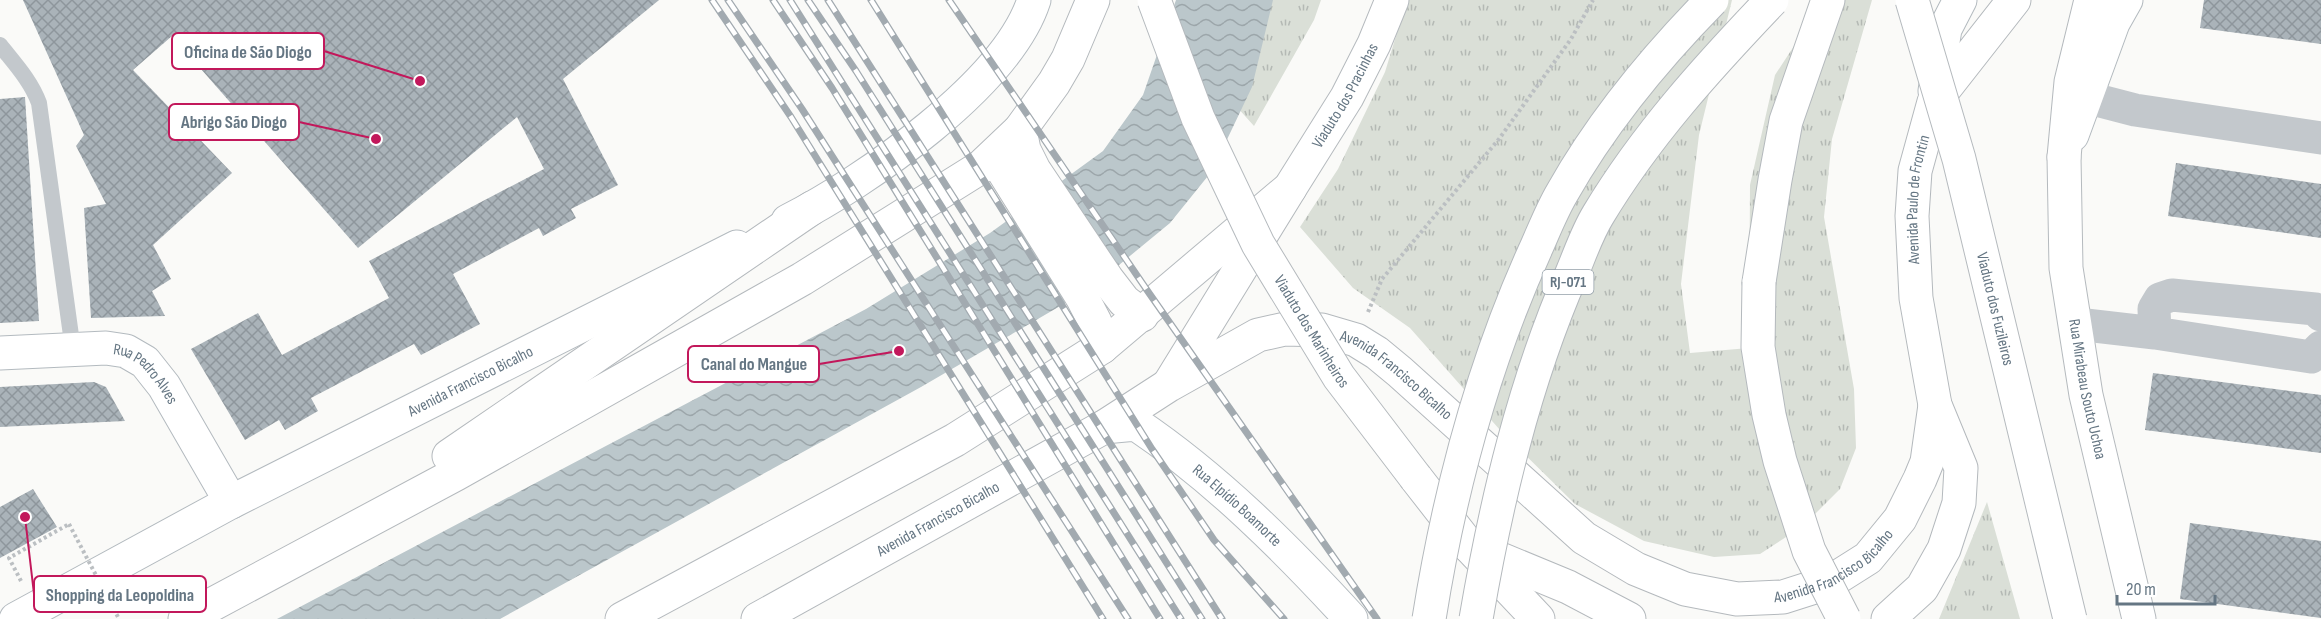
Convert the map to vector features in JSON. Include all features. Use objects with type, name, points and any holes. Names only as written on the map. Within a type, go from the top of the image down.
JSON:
[{"type":"main road","name":"Avenida Francisco Bicalho","points":[[16,619],[231,502],[812,208],[867,174],[964,97],[989,73],[1005,53],[1023,25],[1034,0]]},
{"type":"main road","points":[[185,619],[456,474],[802,279],[981,167],[1020,130],[1054,83],[1068,59],[1093,0]]},
{"type":"main road","name":"Viaduto dos Marinheiros","points":[[1154,0],[1198,118],[1258,244],[1339,377],[1469,546],[1538,619]]},
{"type":"main road","name":"Viaduto dos Pracinhas","points":[[1169,384],[1347,97],[1374,44],[1392,0]]},
{"type":"main road","name":"RJ-071","points":[[1429,619],[1436,575],[1473,420],[1512,300],[1562,194],[1608,121],[1676,37],[1712,0]]},
{"type":"main road","name":"RJ-071","points":[[1476,619],[1515,438],[1550,323],[1596,217],[1644,146],[1707,68],[1772,0]]},
{"type":"main road","points":[[1828,0],[1786,121],[1759,282],[1758,347],[1769,416],[1780,461],[1809,551],[1844,619]]},
{"type":"main road","name":"Viaduto dos Fuzileiros","points":[[1912,0],[1959,159],[2070,619]]},
{"type":"main road","name":"Avenida Paulo de Frontin","points":[[1935,405],[1916,298],[1912,216],[1915,171],[1934,102],[1946,29],[1960,0]]},
{"type":"main road","points":[[1934,102],[2014,0]]},
{"type":"main road","points":[[2064,156],[2070,82],[2091,0]]},
{"type":"main road","points":[[2064,156],[2113,23],[2126,0]]},
{"type":"main road","points":[[1020,130],[1024,150],[1023,179]]},
{"type":"main road","points":[[994,156],[1023,179],[1095,288],[1124,301],[1142,315]]},
{"type":"main road","name":"Rua Mirabeau Souto Uchoa","points":[[2064,156],[2066,268],[2077,324],[2086,395],[2139,619]]},
{"type":"main road","points":[[622,619],[956,440],[1102,347],[1290,188]]},
{"type":"main road","points":[[317,548],[812,208]]},
{"type":"main road","points":[[1095,288],[1095,322],[1102,347]]},
{"type":"main road","name":"Avenida Francisco Bicalho","points":[[758,619],[1104,427],[1169,384],[1258,335],[1285,329],[1322,330],[1356,340],[1377,353],[1400,372],[1584,538],[1636,569],[1685,589],[1737,599],[1783,597],[1812,588],[1830,582],[1868,558],[1900,519],[1920,479],[1927,462],[1935,405]]},
{"type":"main road","name":"Rua Pedro Alves","points":[[0,353],[106,348],[126,351],[145,362],[164,386],[231,502]]},
{"type":"main road","points":[[1888,619],[1922,588],[1944,549],[1959,503],[1961,468],[1935,405]]},
{"type":"main road","name":"Rua Elpídio Boamorte","points":[[1104,427],[1136,424],[1191,462],[1303,566],[1351,619]]},
{"type":"main road","points":[[1469,546],[1569,587],[1629,619]]},
{"type":"street","points":[[2085,97],[2135,110],[2321,138]]},
{"type":"street","points":[[2155,333],[2154,309],[2160,299],[2172,295],[2315,309],[2321,315]]},
{"type":"street","points":[[2077,324],[2155,333],[2311,357],[2321,347]]},
{"type":"lane","points":[[0,45],[24,74],[39,103],[73,350]]},
{"type":"path","points":[[1356,340],[1382,279],[1499,139],[1571,39],[1593,0]]},
{"type":"path","points":[[9,558],[69,524],[119,619]]},
{"type":"green space","points":[[1256,0],[1321,0],[1314,20],[1254,126],[1227,96]]},
{"type":"green space","points":[[1407,0],[1732,0],[1699,135],[1681,284],[1690,353],[1749,348],[1750,185],[1775,75],[1824,0],[1872,0],[1832,139],[1824,217],[1854,389],[1856,448],[1840,489],[1803,526],[1760,554],[1714,557],[1644,541],[1575,504],[1500,430],[1410,328],[1353,288],[1300,227],[1338,169],[1385,72]]},
{"type":"green space","points":[[1987,502],[2020,619],[1939,619]]},
{"type":"water","points":[[1176,0],[1273,0],[1252,87],[1212,171],[1170,223],[1091,288],[921,387],[500,619],[277,619],[866,309],[990,233],[1103,151],[1143,95]]},
{"type":"building","points":[[23,0],[659,0],[563,79],[618,185],[571,209],[576,218],[543,236],[539,228],[453,274],[480,324],[421,355],[414,344],[311,398],[318,411],[285,430],[279,420],[245,440],[191,349],[258,313],[282,355],[389,298],[369,261],[544,169],[517,117],[358,248],[172,36],[133,70],[232,173],[153,245],[171,279],[152,291],[165,316],[91,318],[84,208],[106,204],[76,146],[84,135]]},
{"type":"building","points":[[2204,0],[2321,0],[2321,44],[2200,28]]},
{"type":"building","points":[[25,97],[39,321],[0,323],[0,99]]},
{"type":"building","points":[[2176,163],[2321,184],[2321,238],[2168,216]]},
{"type":"building","points":[[2153,373],[2321,395],[2321,453],[2145,430]]},
{"type":"building","points":[[94,382],[106,387],[125,421],[0,427],[0,387]]},
{"type":"building","points":[[33,489],[57,527],[0,558],[0,507]]},
{"type":"building","points":[[2190,523],[2321,541],[2321,618],[2180,599]]},
{"type":"railway","points":[[712,0],[791,117],[1103,619]]},
{"type":"railway","points":[[728,0],[802,109],[1128,619]]},
{"type":"railway","points":[[773,0],[832,88],[1160,619]]},
{"type":"railway","points":[[790,0],[1181,619]]},
{"type":"railway","points":[[808,0],[856,71],[1202,619]]},
{"type":"railway","points":[[828,0],[1222,619]]},
{"type":"railway","points":[[871,0],[1152,449],[1214,540],[1284,619]]},
{"type":"railway","points":[[949,0],[1149,293],[1377,619]]},
{"type":"place","name":"Oficina de São Diogo","points":[[420,81]]},
{"type":"place","name":"Abrigo São Diogo","points":[[376,139]]},
{"type":"place","name":"Canal do Mangue","points":[[899,351]]},
{"type":"place","name":"Shopping da Leopoldina","points":[[25,517]]}]
